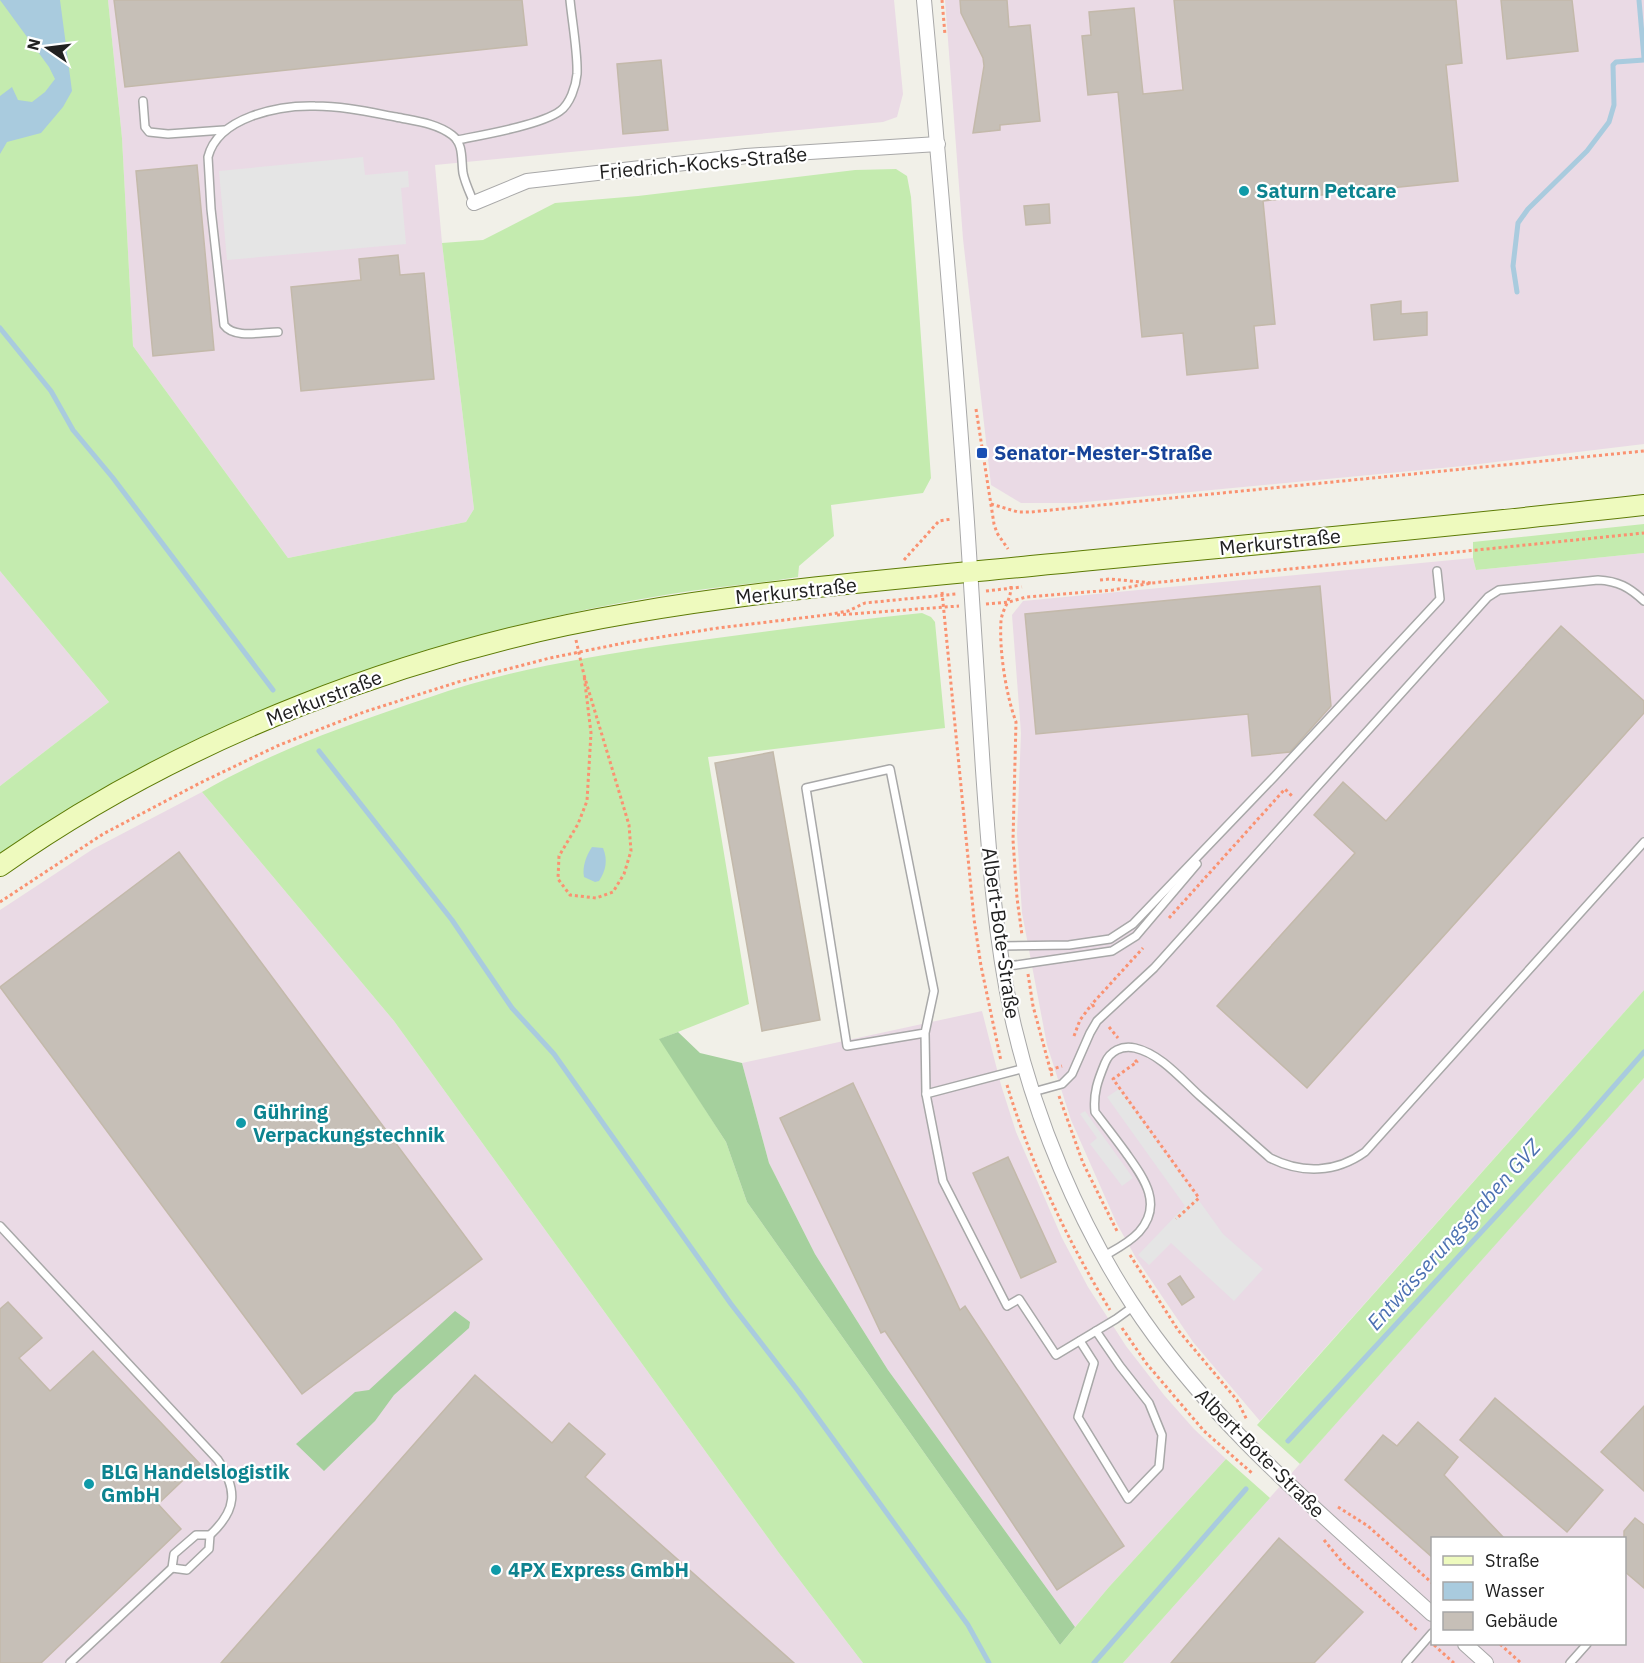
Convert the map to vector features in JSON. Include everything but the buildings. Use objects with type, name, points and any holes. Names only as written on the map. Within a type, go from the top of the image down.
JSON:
[{"type":"street","points":[[924,0],[938,144],[970,572]]},
{"type":"street","name":"Friedrich-Kocks-Straße","points":[[474,203],[527,181],[746,156],[938,144]]},
{"type":"street","name":"Merkurstraße","points":[[0,866],[98,804],[210,745],[264,720],[399,670],[477,647],[573,624],[712,600],[1644,505]]},
{"type":"street","name":"Albert-Bote-Straße","points":[[970,572],[988,840],[1002,967],[1014,1027],[1033,1092],[1059,1162],[1104,1256],[1134,1306],[1179,1369],[1230,1429],[1431,1613]]},
{"type":"street","points":[[1469,1645],[1486,1663]]},
{"type":"lane","points":[[457,140],[540,120],[560,111],[567,103],[574,89],[577,74],[570,0]]},
{"type":"lane","points":[[143,101],[145,128],[149,132],[168,134],[224,130]]},
{"type":"lane","points":[[278,332],[236,333],[228,331],[224,325],[210,209],[208,157],[214,142],[224,130],[248,117],[314,105],[357,109],[439,127],[457,140],[461,149],[463,174],[474,203]]},
{"type":"lane","points":[[1000,946],[1069,945],[1110,939],[1133,924],[1440,599],[1437,571]]},
{"type":"lane","points":[[1033,1092],[1062,1084],[1072,1074],[1090,1033],[1102,1017],[1154,968],[1488,597],[1499,590],[1598,580],[1625,585],[1644,601]]},
{"type":"lane","points":[[925,1034],[847,1046],[806,788],[890,769],[934,991],[925,1034],[926,1094],[944,1181],[1007,1306],[1019,1299],[1056,1355],[1134,1306]]},
{"type":"lane","points":[[1002,967],[1113,951],[1136,936],[1237,816]]},
{"type":"lane","points":[[1104,1256],[1124,1245],[1141,1230],[1149,1214],[1151,1196],[1146,1181],[1095,1112],[1096,1084],[1107,1059],[1113,1052],[1133,1047],[1159,1059],[1270,1158],[1282,1164],[1319,1169],[1337,1167],[1353,1161],[1365,1152],[1644,842]]},
{"type":"lane","points":[[926,1094],[1026,1068]]},
{"type":"lane","points":[[0,1226],[218,1460],[230,1478],[232,1501],[222,1524],[210,1535],[196,1535],[174,1554],[172,1568],[70,1663]]},
{"type":"lane","points":[[1080,1341],[1094,1363],[1078,1417],[1128,1499],[1159,1467],[1162,1435],[1149,1403],[1096,1331]]},
{"type":"lane","points":[[172,1568],[187,1570],[209,1549],[210,1535]]},
{"type":"lane","points":[[1406,1663],[1430,1636]]},
{"type":"lane","points":[[1570,1663],[1586,1645]]},
{"type":"path","points":[[991,504],[1018,512],[1031,512],[1644,451]]},
{"type":"path","points":[[902,562],[939,521],[992,516]]},
{"type":"path","points":[[1152,583],[1644,533]]},
{"type":"path","points":[[1010,568],[1009,602],[1001,623],[1010,706],[1016,723],[1014,840],[1017,898],[1024,946]]},
{"type":"path","points":[[940,575],[974,919],[981,966],[1004,1073],[1020,1128],[1073,1246],[1116,1319],[1146,1363],[1204,1431],[1257,1477]]},
{"type":"path","points":[[0,902],[103,834],[200,783],[277,746],[364,712],[458,682],[579,652],[718,628],[826,615]]},
{"type":"path","points":[[573,624],[584,675],[629,825],[631,851],[624,874],[613,892],[596,898],[570,895],[558,879],[560,856],[578,824],[587,801],[591,734],[584,675]]},
{"type":"path","points":[[1169,918],[1285,789],[1301,804]]},
{"type":"path","points":[[1146,944],[1092,1004],[1137,1062],[1113,1079],[1199,1198],[1176,1219]]},
{"type":"path","points":[[1026,963],[1033,1006],[1056,1086],[1083,1163],[1124,1245],[1147,1284],[1178,1330],[1237,1400],[1249,1423]]},
{"type":"path","points":[[1336,1506],[1368,1526],[1431,1582]]},
{"type":"path","points":[[1320,1534],[1343,1563],[1430,1636]]},
{"type":"path","points":[[1438,1645],[1454,1663]]},
{"type":"path","points":[[1501,1645],[1521,1663]]},
{"type":"shaded area","points":[[108,0],[894,0],[903,94],[897,117],[883,122],[435,165],[442,243],[474,509],[466,522],[288,558],[133,346],[122,138]]},
{"type":"shaded area","points":[[945,0],[1644,0],[1644,444],[1463,466],[1075,503],[1021,503],[991,485],[963,239]]},
{"type":"shaded area","points":[[363,157],[365,175],[408,171],[409,187],[401,188],[406,244],[227,260],[219,171]]},
{"type":"shaded area","points":[[1644,553],[1644,990],[1260,1421],[1193,1342],[1136,1258],[1117,1224],[1071,1120],[1047,1045],[1022,913],[1017,834],[1021,733],[1012,615],[1023,601],[1473,558],[1476,570]]},
{"type":"shaded area","points":[[0,571],[109,702],[0,786]]},
{"type":"shaded area","points":[[202,792],[394,1021],[779,1553],[863,1663],[0,1663],[0,910],[93,849]]},
{"type":"shaded area","points":[[982,1011],[1016,1132],[1062,1238],[1088,1287],[1126,1346],[1164,1395],[1194,1429],[1226,1459],[1075,1627],[888,1370],[815,1254],[769,1163],[742,1063]]},
{"type":"shaded area","points":[[1644,1078],[1644,1663],[1123,1663],[1569,1161]]},
{"type":"shaded area","points":[[1119,1089],[1223,1234],[1263,1269],[1234,1301],[1171,1243],[1149,1265],[1138,1255],[1185,1206],[1107,1097]]},
{"type":"shaded area","points":[[1085,1111],[1133,1178],[1122,1186],[1090,1144],[1097,1138],[1080,1114]]},
{"type":"green space","points":[[0,0],[108,0],[122,138],[133,346],[288,558],[466,522],[474,509],[442,243],[483,240],[555,203],[638,196],[855,170],[896,169],[907,176],[911,197],[931,478],[923,493],[831,505],[834,536],[799,566],[798,577],[687,592],[601,607],[532,622],[396,660],[263,710],[198,739],[100,791],[0,856],[0,786],[109,702],[0,571]]},
{"type":"green space","points":[[1644,524],[1644,553],[1476,570],[1473,558],[1473,542]]},
{"type":"green space","points":[[922,613],[931,617],[935,622],[945,728],[708,757],[749,1004],[660,1039],[726,1142],[747,1202],[1060,1645],[1109,1587],[1226,1459],[1270,1498],[1123,1663],[863,1663],[779,1553],[394,1021],[202,792],[270,757],[317,737],[461,687],[519,672],[666,645]]},
{"type":"green space","points":[[1644,990],[1644,1078],[1300,1464],[1257,1425]]},
{"type":"green space","points":[[678,1032],[700,1053],[742,1063],[769,1163],[815,1254],[888,1370],[1075,1627],[1060,1645],[747,1202],[726,1142],[659,1039]]},
{"type":"green space","points":[[455,1311],[470,1322],[469,1328],[394,1395],[375,1421],[324,1471],[296,1444],[355,1392],[369,1390]]},
{"type":"water","points":[[0,0],[60,0],[72,91],[63,107],[41,133],[7,142],[0,154],[0,96],[12,87],[18,100],[32,102],[45,92],[55,79],[49,67]]},
{"type":"water","points":[[592,847],[603,848],[606,865],[599,881],[595,882],[584,877],[585,862]]},
{"type":"waterway","points":[[1639,0],[1644,58]]},
{"type":"waterway","points":[[1517,292],[1513,266],[1518,223],[1528,209],[1587,151],[1609,122],[1614,105],[1613,65],[1616,62],[1644,60]]},
{"type":"waterway","points":[[0,328],[51,391],[73,430],[113,478],[273,690]]},
{"type":"waterway","points":[[319,751],[452,920],[512,1008],[554,1054],[731,1304],[799,1392],[968,1625],[989,1663]]},
{"type":"waterway","name":"Entwässerungsgraben GVZ","points":[[1288,1441],[1572,1134],[1644,1052]]},
{"type":"waterway","name":"Entwässerungsgraben GVZ","points":[[1094,1663],[1246,1489]]},
{"type":"place","name":"Saturn Petcare","points":[[1244,191]]},
{"type":"place","name":"Senator-Mester-Straße","points":[[982,453]]},
{"type":"place","name":"Gühring Verpackungstechnik","points":[[241,1123]]},
{"type":"place","name":"BLG Handelslogistik GmbH","points":[[89,1484]]},
{"type":"place","name":"4PX Express GmbH","points":[[496,1570]]}]
